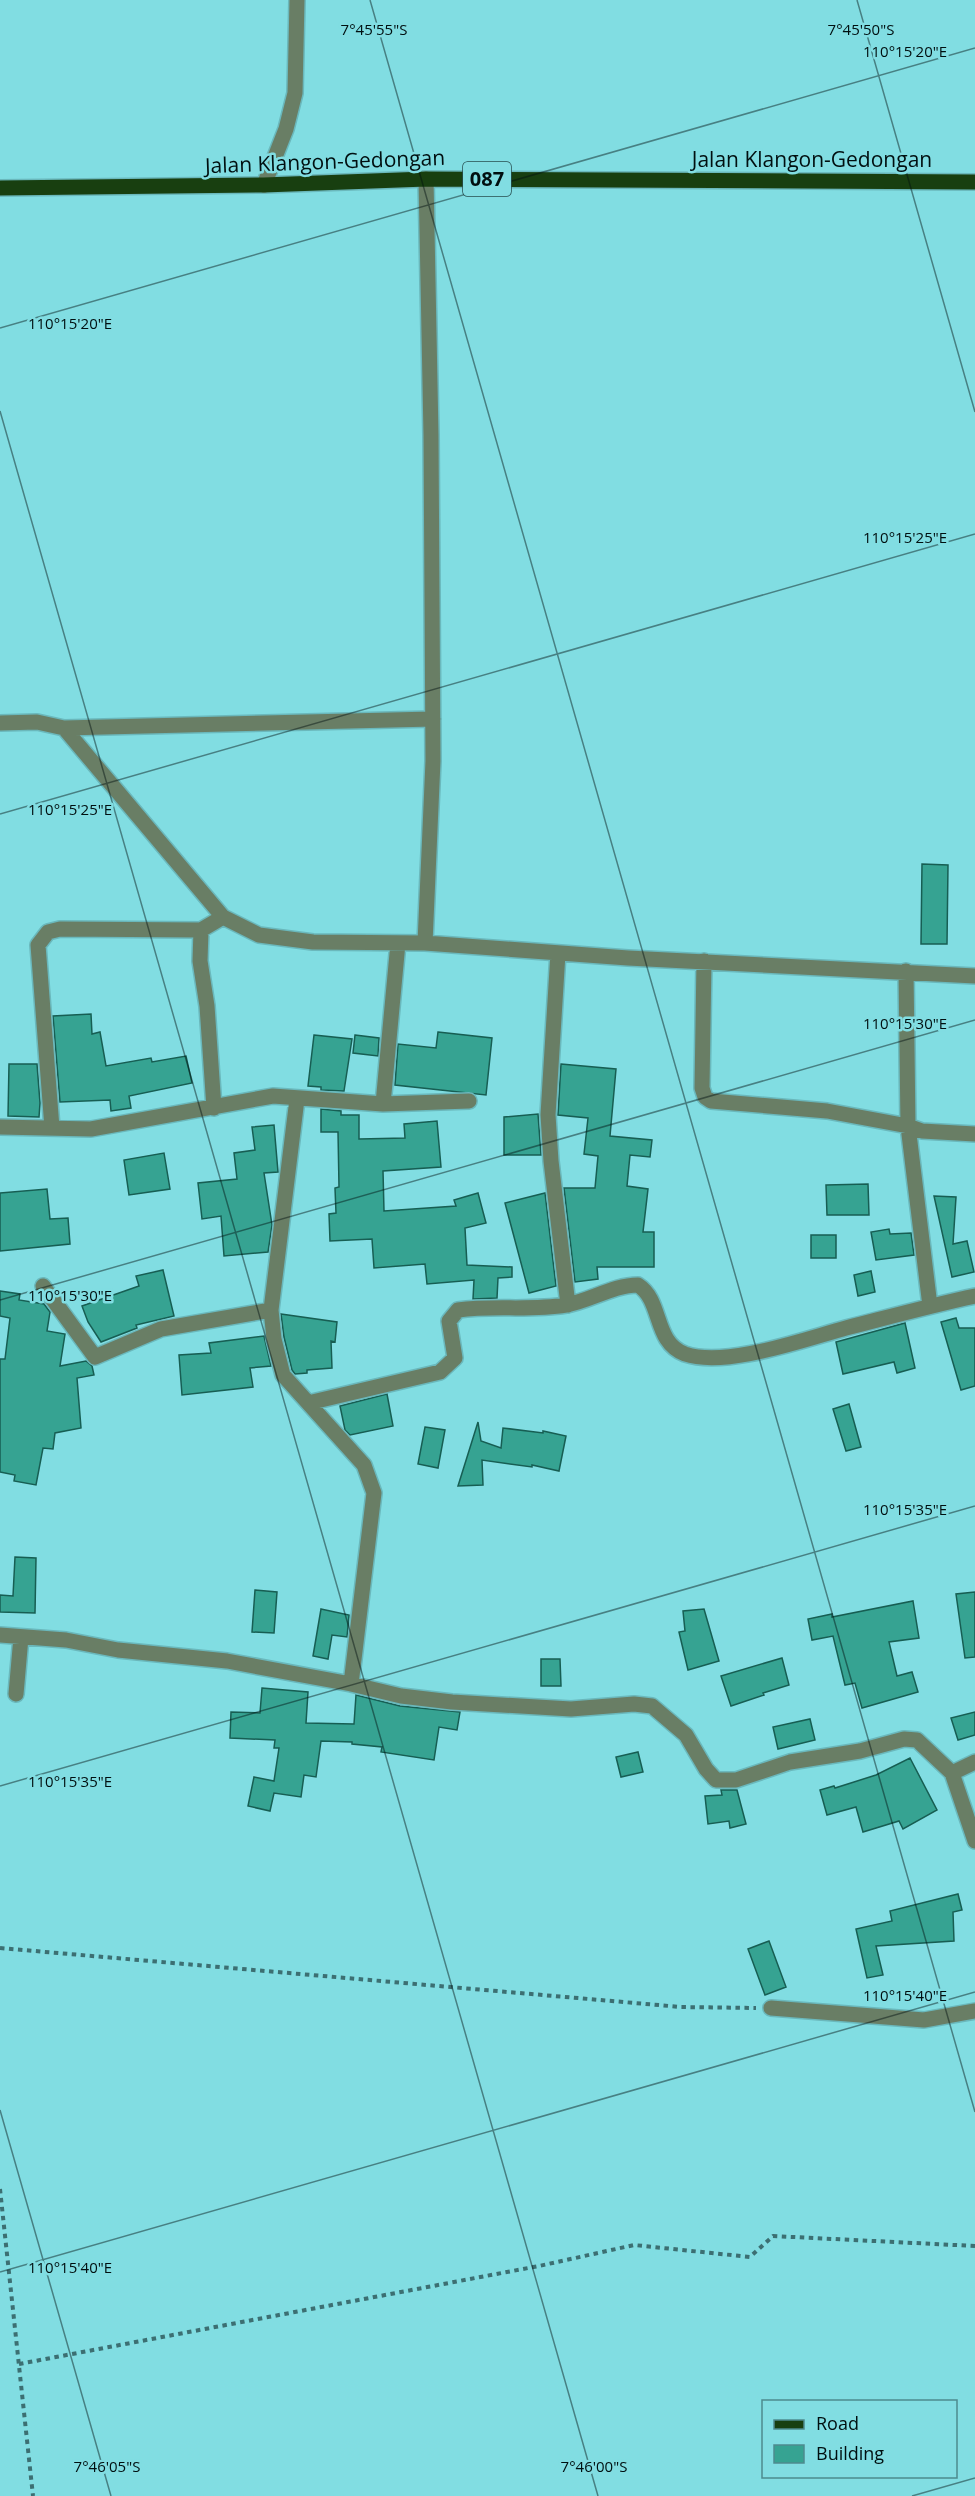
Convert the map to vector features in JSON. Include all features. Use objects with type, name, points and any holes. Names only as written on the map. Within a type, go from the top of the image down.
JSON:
[{"type":"main road","name":"Jalan Klangon-Gedongan","points":[[0,189],[264,186],[426,179],[975,182]]},
{"type":"street","points":[[264,186],[285,129],[295,93],[297,0]]},
{"type":"street","points":[[425,944],[433,720],[426,179]]},
{"type":"street","points":[[0,723],[37,722],[64,728],[433,720]]},
{"type":"street","points":[[64,728],[223,917],[259,935],[313,942],[425,944],[975,976]]},
{"type":"street","points":[[52,1128],[38,945],[48,932],[60,929],[201,930],[223,917]]},
{"type":"street","points":[[201,930],[200,961],[207,1006],[214,1108]]},
{"type":"street","points":[[382,1104],[398,943]]},
{"type":"street","points":[[558,953],[548,1115],[551,1161],[568,1305]]},
{"type":"street","points":[[704,961],[702,1089],[705,1097],[711,1101],[827,1111],[908,1126],[922,1131],[975,1134]]},
{"type":"street","points":[[906,971],[908,1126],[930,1306]]},
{"type":"street","points":[[0,1127],[91,1129],[273,1096],[382,1104],[469,1101]]},
{"type":"street","points":[[297,1099],[271,1310],[274,1339],[283,1375],[364,1465],[374,1492],[351,1684]]},
{"type":"street","points":[[308,1403],[440,1372],[455,1358],[449,1321],[459,1310],[493,1307],[526,1310],[568,1305],[619,1287],[638,1285],[650,1299],[664,1336],[671,1345],[685,1354],[714,1358],[767,1350],[975,1296]]},
{"type":"street","points":[[43,1286],[95,1357],[161,1329],[271,1310]]},
{"type":"street","points":[[0,1635],[66,1640],[118,1650],[227,1661],[351,1684],[401,1696],[452,1702],[571,1709],[634,1704],[652,1706],[686,1736],[706,1769],[716,1780],[736,1780],[790,1762],[860,1751],[904,1738],[917,1740],[926,1746],[952,1773],[975,1841]]},
{"type":"street","points":[[16,1694],[21,1637]]},
{"type":"street","points":[[952,1773],[975,1762]]},
{"type":"street","points":[[771,2008],[924,2020],[975,2011]]},
{"type":"path","points":[[0,1948],[681,2007],[771,2008]]},
{"type":"path","points":[[0,2189],[33,2496]]},
{"type":"path","points":[[19,2364],[539,2266],[634,2245],[750,2257],[773,2236],[975,2246]]},
{"type":"building","points":[[922,864],[948,865],[947,944],[921,944]]},
{"type":"building","points":[[91,1014],[92,1034],[100,1032],[106,1066],[151,1058],[152,1062],[186,1056],[192,1083],[129,1096],[131,1108],[111,1111],[110,1100],[60,1102],[53,1016]]},
{"type":"building","points":[[438,1032],[492,1038],[486,1095],[395,1085],[398,1044],[436,1048]]},
{"type":"building","points":[[314,1035],[352,1039],[344,1091],[321,1090],[321,1087],[308,1086]]},
{"type":"building","points":[[355,1035],[379,1038],[378,1056],[353,1053]]},
{"type":"building","points":[[9,1064],[37,1064],[39,1117],[8,1116]]},
{"type":"building","points":[[561,1064],[616,1069],[610,1136],[652,1140],[650,1157],[630,1155],[627,1186],[648,1189],[643,1232],[654,1232],[654,1267],[597,1267],[598,1279],[575,1282],[564,1188],[595,1188],[598,1156],[584,1154],[588,1118],[558,1115]]},
{"type":"building","points":[[321,1109],[341,1111],[341,1115],[359,1115],[359,1139],[405,1138],[404,1124],[437,1121],[441,1167],[383,1171],[384,1211],[456,1206],[454,1200],[478,1193],[486,1223],[465,1228],[467,1265],[512,1267],[512,1277],[498,1278],[497,1298],[473,1299],[474,1280],[427,1284],[425,1264],[374,1268],[372,1239],[330,1241],[329,1214],[336,1213],[335,1188],[339,1187],[338,1132],[321,1132]]},
{"type":"building","points":[[538,1114],[541,1155],[504,1155],[504,1117]]},
{"type":"building","points":[[274,1125],[278,1172],[264,1173],[272,1225],[268,1252],[224,1256],[221,1216],[202,1219],[198,1183],[237,1179],[234,1153],[255,1150],[252,1127]]},
{"type":"building","points":[[164,1153],[170,1189],[129,1195],[124,1160]]},
{"type":"building","points":[[868,1184],[869,1215],[827,1215],[826,1185]]},
{"type":"building","points":[[47,1189],[50,1219],[68,1218],[70,1244],[0,1251],[0,1193]]},
{"type":"building","points":[[545,1193],[556,1286],[529,1293],[505,1203]]},
{"type":"building","points":[[934,1196],[956,1197],[953,1244],[967,1241],[974,1272],[952,1277]]},
{"type":"building","points":[[889,1229],[890,1234],[911,1233],[914,1255],[876,1260],[871,1232]]},
{"type":"building","points":[[811,1235],[836,1235],[836,1258],[811,1258]]},
{"type":"building","points":[[163,1270],[174,1316],[136,1325],[137,1328],[101,1342],[88,1322],[82,1306],[139,1286],[136,1276]]},
{"type":"building","points":[[871,1271],[875,1292],[858,1296],[854,1275]]},
{"type":"building","points":[[0,1291],[20,1294],[19,1300],[44,1304],[50,1312],[47,1331],[65,1334],[60,1366],[86,1361],[92,1366],[94,1375],[77,1378],[81,1428],[55,1433],[53,1449],[43,1448],[36,1485],[14,1481],[15,1475],[0,1472],[0,1359],[5,1359],[10,1318],[0,1316]]},
{"type":"building","points":[[281,1314],[337,1322],[335,1342],[331,1341],[332,1368],[307,1370],[307,1373],[295,1374],[284,1337]]},
{"type":"building","points":[[956,1318],[959,1328],[975,1328],[975,1386],[961,1390],[941,1322]]},
{"type":"building","points":[[905,1323],[915,1368],[897,1373],[894,1362],[843,1374],[836,1342]]},
{"type":"building","points":[[264,1336],[271,1366],[250,1368],[253,1387],[182,1395],[179,1355],[211,1353],[209,1343]]},
{"type":"building","points":[[387,1394],[393,1426],[350,1435],[345,1430],[340,1406]]},
{"type":"building","points":[[849,1404],[861,1447],[846,1451],[833,1409]]},
{"type":"building","points":[[478,1422],[481,1441],[501,1448],[503,1428],[543,1433],[543,1431],[566,1436],[559,1471],[532,1465],[532,1467],[482,1460],[483,1485],[458,1486]]},
{"type":"building","points":[[425,1427],[445,1430],[438,1468],[418,1464]]},
{"type":"building","points":[[15,1557],[36,1558],[35,1613],[0,1612],[0,1595],[13,1596]]},
{"type":"building","points":[[255,1590],[277,1592],[274,1633],[252,1632]]},
{"type":"building","points":[[975,1592],[975,1657],[965,1658],[956,1594]]},
{"type":"building","points":[[913,1601],[919,1638],[889,1642],[897,1676],[912,1672],[918,1692],[862,1708],[855,1683],[845,1685],[833,1636],[812,1640],[808,1619],[832,1614],[832,1617]]},
{"type":"building","points":[[321,1609],[349,1615],[347,1637],[332,1635],[328,1659],[313,1656]]},
{"type":"building","points":[[704,1609],[719,1661],[688,1670],[679,1632],[685,1631],[683,1611]]},
{"type":"building","points":[[782,1658],[789,1685],[731,1706],[721,1676]]},
{"type":"building","points":[[541,1659],[560,1659],[561,1686],[541,1686]]},
{"type":"building","points":[[262,1688],[308,1692],[306,1723],[354,1724],[356,1695],[400,1706],[460,1712],[457,1730],[439,1727],[434,1760],[381,1752],[382,1747],[352,1744],[352,1742],[321,1741],[316,1777],[304,1775],[301,1797],[274,1793],[270,1811],[248,1806],[254,1777],[274,1781],[279,1748],[274,1748],[275,1740],[230,1738],[231,1712],[260,1713]]},
{"type":"building","points":[[975,1712],[975,1735],[958,1740],[951,1718]]},
{"type":"building","points":[[810,1719],[815,1740],[778,1749],[773,1727]]},
{"type":"building","points":[[638,1752],[643,1772],[621,1777],[616,1757]]},
{"type":"building","points":[[910,1758],[937,1810],[903,1829],[899,1821],[863,1832],[856,1807],[827,1815],[820,1790],[834,1786],[835,1788],[876,1775]]},
{"type":"building","points":[[721,1790],[737,1790],[746,1824],[730,1828],[729,1821],[708,1824],[705,1796],[722,1795]]},
{"type":"building","points":[[958,1894],[962,1910],[953,1912],[954,1941],[876,1946],[883,1975],[867,1978],[856,1929],[892,1921],[890,1911]]},
{"type":"building","points":[[769,1941],[786,1987],[765,1995],[748,1949]]}]
